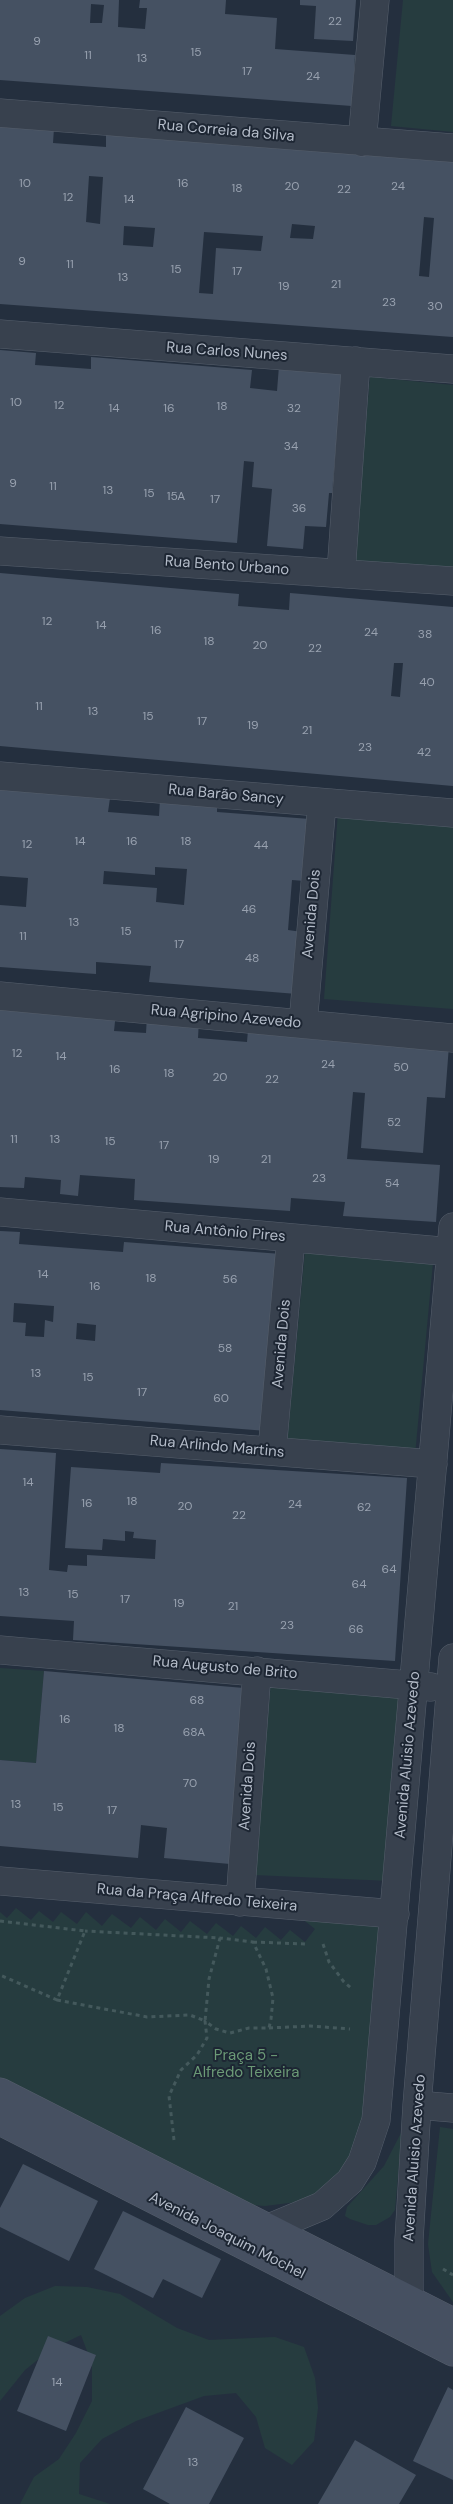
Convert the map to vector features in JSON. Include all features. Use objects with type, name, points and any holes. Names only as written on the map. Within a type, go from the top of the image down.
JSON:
[{"type":"main road","name":"Avenida Joaquim Mochel","points":[[0,2092],[453,2322]]},
{"type":"main road","name":"Avenida Joaquim Mochel","points":[[0,2121],[453,2352]]},
{"type":"street","points":[[362,142],[375,0]]},
{"type":"street","name":"Rua Correia da Silva","points":[[0,113],[453,148]]},
{"type":"street","name":"Rua Carlos Nunes","points":[[0,334],[453,369]]},
{"type":"street","points":[[341,573],[356,362]]},
{"type":"street","name":"Rua Bento Urbano","points":[[0,551],[453,581]]},
{"type":"street","name":"Rua Barão Sancy","points":[[0,776],[453,813]]},
{"type":"street","name":"Avenida Dois","points":[[303,1024],[322,803]]},
{"type":"street","name":"Rua Agripino Azevedo","points":[[0,996],[453,1038]]},
{"type":"street","name":"Rua Antônio Pires","points":[[0,1212],[291,1238],[452,1243]]},
{"type":"street","name":"Avenida Dois","points":[[272,1451],[291,1238]]},
{"type":"street","name":"Avenida Aluisio Azevedo","points":[[267,2228],[304,2215],[336,2195],[350,2181],[365,2155],[376,2120],[452,1243]]},
{"type":"street","name":"Rua Arlindo Martins","points":[[0,1430],[433,1464]]},
{"type":"street","name":"Rua Augusto de Brito","points":[[0,1650],[450,1688]]},
{"type":"street","points":[[416,1658],[453,1660]]},
{"type":"street","name":"Avenida Aluisio Azevedo","points":[[409,2300],[409,2240],[417,2105],[444,1888],[450,1688],[453,1660]]},
{"type":"street","name":"Avenida Dois","points":[[240,1902],[257,1671]]},
{"type":"street","name":"Rua da Praça Alfredo Teixeira","points":[[0,1881],[395,1914]]},
{"type":"street","points":[[417,2105],[453,2108]]},
{"type":"street","points":[[388,2318],[409,2300]]},
{"type":"path","points":[[0,1921],[84,1931],[307,1944]]},
{"type":"path","points":[[57,2000],[84,1931]]},
{"type":"path","points":[[325,1936],[329,1962],[344,1982],[352,1988]]},
{"type":"path","points":[[176,2147],[169,2096],[181,2070],[197,2055],[207,2038],[205,2021],[209,1978],[220,1938]]},
{"type":"path","points":[[325,1944],[330,1938]]},
{"type":"path","points":[[253,1942],[266,1969],[273,1998],[269,2028]]},
{"type":"path","points":[[316,1944],[325,1944]]},
{"type":"path","points":[[0,1975],[57,2000],[147,2017],[190,2015],[205,2021],[216,2029],[230,2033],[249,2028],[310,2026],[356,2029]]},
{"type":"green space","points":[[403,0],[453,0],[453,132],[391,126]]},
{"type":"green space","points":[[370,377],[453,385],[453,576],[353,569]]},
{"type":"green space","points":[[338,812],[453,821],[453,1009],[324,999]]},
{"type":"green space","points":[[305,1251],[433,1262],[415,1455],[287,1444]]},
{"type":"green space","points":[[0,1668],[44,1671],[36,1763],[0,1760]]},
{"type":"green space","points":[[271,1682],[405,1694],[391,1881],[254,1875]]},
{"type":"green space","name":"Praça 5 - Alfredo Teixeira","points":[[16,1908],[31,1920],[39,1911],[53,1922],[61,1912],[77,1924],[86,1912],[102,1926],[112,1914],[131,1928],[140,1917],[156,1930],[165,1919],[181,1932],[190,1921],[207,1934],[216,1923],[233,1936],[241,1926],[256,1938],[265,1927],[281,1940],[290,1930],[305,1942],[315,1929],[300,1917],[381,1926],[368,2127],[340,2179],[305,2201],[265,2206],[240,2204],[0,2078],[0,1912],[7,1918]]},
{"type":"green space","points":[[440,2127],[453,2129],[453,2302],[432,2272],[428,2244]]},
{"type":"green space","points":[[402,2131],[395,2210],[390,2217],[376,2225],[368,2225],[345,2216],[347,2207],[384,2166]]},
{"type":"green space","points":[[55,2286],[87,2287],[120,2294],[177,2328],[209,2340],[275,2337],[304,2347],[315,2378],[318,2408],[314,2441],[292,2465],[265,2448],[256,2417],[236,2393],[204,2396],[136,2421],[102,2439],[80,2463],[79,2494],[110,2504],[20,2504],[34,2477],[59,2459],[76,2433],[92,2401],[92,2364],[81,2335],[50,2350],[25,2370],[0,2401],[0,2316],[25,2298]]},
{"type":"building","points":[[0,0],[119,0],[118,27],[145,29],[147,8],[139,8],[140,0],[226,0],[225,14],[277,18],[275,49],[355,55],[352,106],[0,80]],"holes":[[[91,4],[104,5],[102,23],[90,23]]]},
{"type":"building","points":[[300,0],[356,0],[353,41],[314,39],[316,6],[300,5]]},
{"type":"building","points":[[0,125],[54,128],[53,143],[106,147],[106,133],[453,159],[453,337],[0,304]],"holes":[[[89,176],[103,177],[100,224],[86,222]],[[424,217],[434,218],[429,277],[419,276]],[[292,224],[315,226],[313,239],[290,238]],[[124,226],[155,228],[153,247],[123,245]],[[204,232],[263,236],[261,251],[216,248],[213,294],[199,293]]]},
{"type":"building","points":[[0,350],[36,353],[35,365],[91,369],[91,357],[252,370],[250,388],[277,391],[279,366],[342,371],[332,493],[329,493],[326,527],[305,526],[303,549],[267,546],[272,489],[252,487],[254,462],[244,461],[237,543],[0,524]]},
{"type":"building","points":[[0,573],[239,594],[238,606],[289,610],[290,593],[453,607],[453,786],[0,746]],"holes":[[[394,663],[403,663],[400,697],[391,696]]]},
{"type":"building","points":[[0,789],[110,798],[108,812],[159,816],[160,800],[217,804],[217,812],[310,819],[305,881],[292,880],[288,930],[302,932],[297,994],[149,982],[151,966],[96,962],[96,974],[0,967],[0,905],[26,907],[28,878],[0,876]],"holes":[[[155,867],[187,869],[184,905],[156,902],[157,888],[103,884],[104,871],[155,875]]]},
{"type":"building","points":[[0,1004],[116,1012],[114,1031],[146,1033],[147,1016],[199,1020],[198,1038],[247,1042],[248,1030],[449,1045],[445,1098],[427,1097],[423,1153],[361,1148],[365,1093],[353,1092],[347,1159],[440,1165],[436,1222],[343,1216],[345,1202],[291,1198],[290,1211],[134,1200],[135,1179],[80,1175],[78,1196],[60,1194],[61,1180],[25,1177],[24,1188],[0,1187]]},
{"type":"building","points":[[0,1231],[20,1232],[19,1244],[123,1252],[124,1242],[281,1254],[267,1431],[0,1410]],"holes":[[[14,1303],[54,1306],[53,1322],[45,1320],[44,1337],[25,1336],[26,1323],[13,1322]],[[77,1323],[96,1325],[95,1341],[76,1339]]]},
{"type":"building","points":[[0,1449],[56,1453],[49,1570],[67,1572],[68,1565],[87,1566],[87,1555],[155,1559],[156,1540],[133,1538],[134,1532],[125,1531],[125,1541],[103,1539],[102,1550],[65,1548],[71,1467],[160,1473],[161,1463],[407,1478],[395,1661],[73,1640],[74,1621],[0,1616]]},
{"type":"building","points":[[44,1671],[244,1688],[230,1864],[164,1858],[167,1828],[141,1825],[138,1858],[0,1846],[0,1760],[36,1763]]},
{"type":"building","points":[[23,2164],[98,2201],[69,2261],[0,2227],[0,2208]]},
{"type":"building","points":[[123,2211],[221,2259],[202,2298],[163,2279],[153,2298],[94,2269]]},
{"type":"building","points":[[48,2336],[96,2355],[66,2431],[17,2411]]},
{"type":"building","points":[[448,2387],[453,2390],[453,2480],[413,2461]]},
{"type":"building","points":[[186,2407],[244,2438],[209,2504],[170,2504],[143,2489]]},
{"type":"building","points":[[355,2440],[416,2475],[399,2504],[318,2504]]}]
